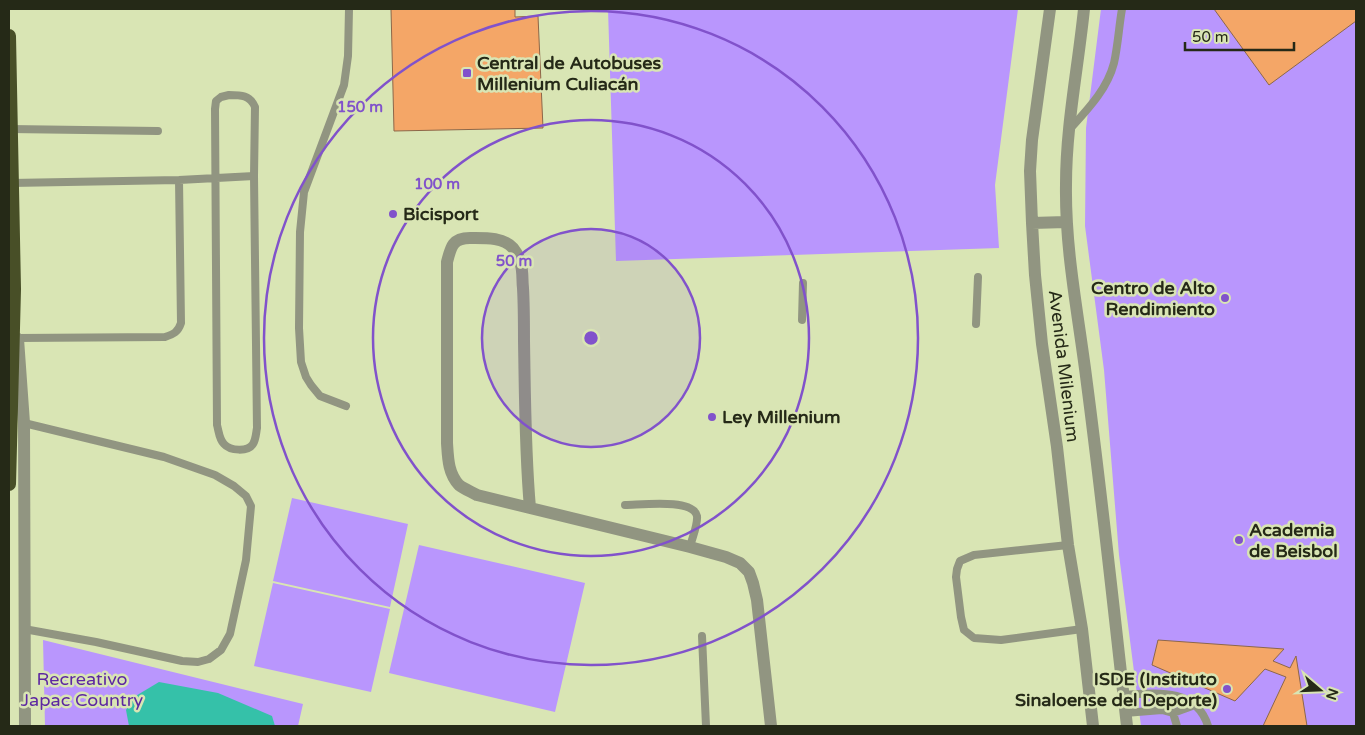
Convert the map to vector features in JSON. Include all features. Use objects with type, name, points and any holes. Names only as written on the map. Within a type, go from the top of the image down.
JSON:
[{"type":"highway","points":[[9,36],[14,289],[9,484]]},
{"type":"street","name":"Avenida Milenium","points":[[1050,9],[1032,140],[1030,171],[1035,275],[1068,545],[1082,629],[1093,726]]},
{"type":"street","name":"Avenida Milenium","points":[[1084,9],[1068,132],[1066,222],[1127,726]]},
{"type":"street","points":[[1032,223],[1066,222]]},
{"type":"street","points":[[530,508],[527,477],[522,266],[514,249],[507,243],[497,239],[467,238],[454,243],[447,262],[448,462],[460,486],[477,495],[530,508],[690,547],[740,563],[749,572],[757,600],[770,726]]},
{"type":"street","points":[[14,289],[24,423],[25,726]]},
{"type":"lane","points":[[346,406],[320,396],[306,377],[301,362],[299,328],[300,232],[304,192],[344,85],[348,56],[349,9]]},
{"type":"lane","points":[[1068,132],[1096,100],[1106,82],[1114,63],[1122,9]]},
{"type":"lane","points":[[240,95],[248,97],[253,102],[255,107],[254,176],[256,439],[253,445],[246,449],[229,448],[223,444],[217,425],[215,177],[216,101],[221,97],[240,95]]},
{"type":"lane","points":[[10,129],[158,132]]},
{"type":"lane","points":[[11,183],[179,180],[254,176]]},
{"type":"lane","points":[[18,338],[165,337],[179,330],[181,323],[179,180]]},
{"type":"lane","points":[[976,324],[978,277]]},
{"type":"lane","points":[[802,320],[803,283]]},
{"type":"lane","points":[[24,423],[164,458],[215,475],[234,486],[246,496],[251,506],[246,560],[230,634],[221,650],[209,659],[198,662],[182,661],[96,642],[24,629]]},
{"type":"lane","points":[[625,505],[678,504],[693,509],[696,515],[696,523],[690,547]]},
{"type":"lane","points":[[1068,545],[974,555],[960,561],[956,569],[960,617],[964,630],[974,638],[983,639],[1001,640],[1082,629]]},
{"type":"lane","points":[[702,636],[706,726]]},
{"type":"lane","points":[[1123,695],[1156,693],[1179,696],[1195,705],[1201,711],[1208,726]]},
{"type":"lane","points":[[1125,713],[1162,710],[1173,712],[1195,705]]},
{"type":"lane","points":[[1173,712],[1177,726]]},
{"type":"green space","points":[[608,9],[1018,9],[995,185],[999,248],[616,261]]},
{"type":"green space","name":"Centro de Alto Rendimiento","points":[[1101,9],[1356,9],[1356,726],[1141,726],[1119,555],[1104,370],[1085,226],[1086,128]]},
{"type":"green space","points":[[292,498],[408,524],[390,607],[273,581]]},
{"type":"green space","points":[[419,545],[585,583],[555,712],[389,673]]},
{"type":"green space","points":[[273,583],[390,609],[371,692],[254,666]]},
{"type":"green space","name":"Recreativo Japac Country","points":[[43,640],[303,704],[298,726],[45,726]]},
{"type":"water","points":[[159,682],[218,693],[272,716],[275,726],[129,726],[126,710],[134,697]]},
{"type":"building","name":"Central de Autobuses Millenium Culiacán","points":[[391,9],[515,9],[515,17],[538,16],[543,128],[394,131]]},
{"type":"building","points":[[1214,9],[1356,9],[1356,21],[1269,85]]},
{"type":"building","name":"ISDE (Instituto Sinaloense del Deporte)","points":[[1158,640],[1284,649],[1273,661],[1290,668],[1296,656],[1307,726],[1263,726],[1286,677],[1265,669],[1235,701],[1152,665]]},
{"type":"place","name":"Central de Autobuses Millenium Culiacán","points":[[467,73]]},
{"type":"place","name":"Bicisport","points":[[393,214]]},
{"type":"place","name":"Centro de Alto Rendimiento","points":[[1225,298]]},
{"type":"place","name":"Ley Millenium","points":[[712,417]]},
{"type":"place","name":"Academia de Beisbol","points":[[1239,540]]},
{"type":"place","name":"ISDE (Instituto Sinaloense del Deporte)","points":[[1227,689]]}]
